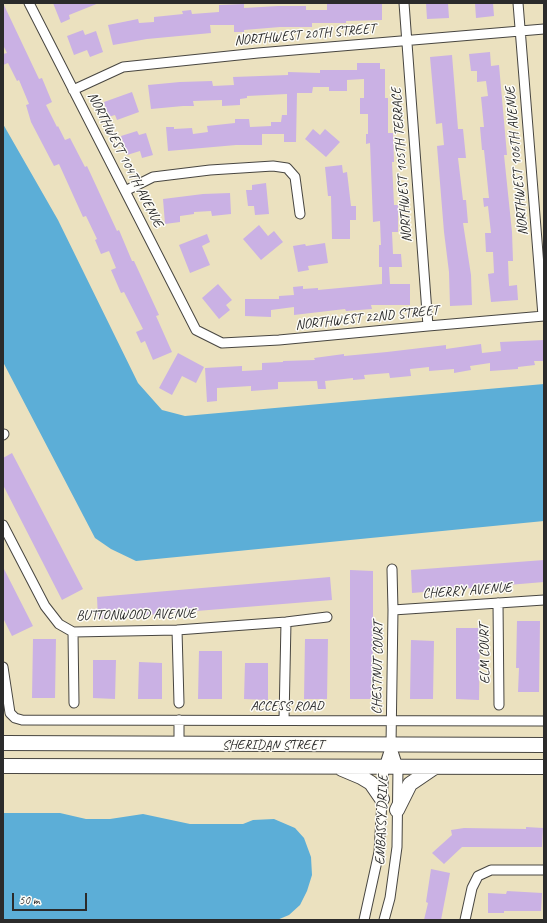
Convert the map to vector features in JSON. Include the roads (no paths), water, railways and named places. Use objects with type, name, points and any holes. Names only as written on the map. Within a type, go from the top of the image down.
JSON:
[{"type":"main road","name":"SHERIDAN STREET","points":[[3,743],[544,745]]},
{"type":"main road","name":"SHERIDAN STREET","points":[[3,766],[544,767]]},
{"type":"main road","points":[[336,767],[361,777],[371,783],[382,800]]},
{"type":"main road","points":[[397,810],[410,784],[435,767]]},
{"type":"street","name":"NORTHWEST 104TH AVENUE","points":[[28,3],[196,330]]},
{"type":"street","name":"NORTHWEST 105TH TERRACE","points":[[404,3],[428,326]]},
{"type":"street","name":"NORTHWEST 106TH AVENUE","points":[[518,3],[544,316]]},
{"type":"street","name":"NORTHWEST 20TH STREET","points":[[73,90],[123,67],[258,53],[544,29]]},
{"type":"street","points":[[125,191],[153,177],[210,170],[273,166],[287,168],[295,177],[300,214]]},
{"type":"street","name":"NORTHWEST 22ND STREET","points":[[196,330],[222,343],[279,340],[544,316]]},
{"type":"street","name":"BUTTONWOOD AVENUE","points":[[3,525],[45,606],[59,624],[73,632],[177,630],[286,622],[327,617]]},
{"type":"street","name":"CHESTNUT COURT","points":[[391,767],[393,610],[392,569]]},
{"type":"street","name":"CHERRY AVENUE","points":[[393,610],[544,600]]},
{"type":"street","name":"ELM COURT","points":[[498,603],[499,704]]},
{"type":"street","points":[[284,720],[286,622]]},
{"type":"street","points":[[177,630],[179,703]]},
{"type":"street","points":[[73,632],[74,703]]},
{"type":"street","name":"ACCESS ROAD","points":[[3,667],[10,713],[15,718],[22,720],[284,720],[391,722],[544,721]]},
{"type":"street","points":[[179,720],[179,744]]},
{"type":"street","name":"EMBASSY DRIVE","points":[[384,920],[390,898],[397,847],[397,810],[391,767],[391,745]]},
{"type":"street","name":"EMBASSY DRIVE","points":[[364,920],[379,852],[382,800],[391,767]]},
{"type":"street","points":[[465,920],[472,888],[478,876],[491,870],[544,870]]},
{"type":"water","points":[[3,124],[58,220],[138,383],[162,410],[185,416],[544,384],[544,521],[136,561],[111,549],[95,538],[3,362]]},
{"type":"water","points":[[3,813],[60,813],[86,819],[110,819],[143,814],[190,824],[243,824],[253,820],[274,819],[295,828],[304,838],[311,857],[312,875],[307,891],[300,905],[289,915],[277,920],[3,920]]}]
